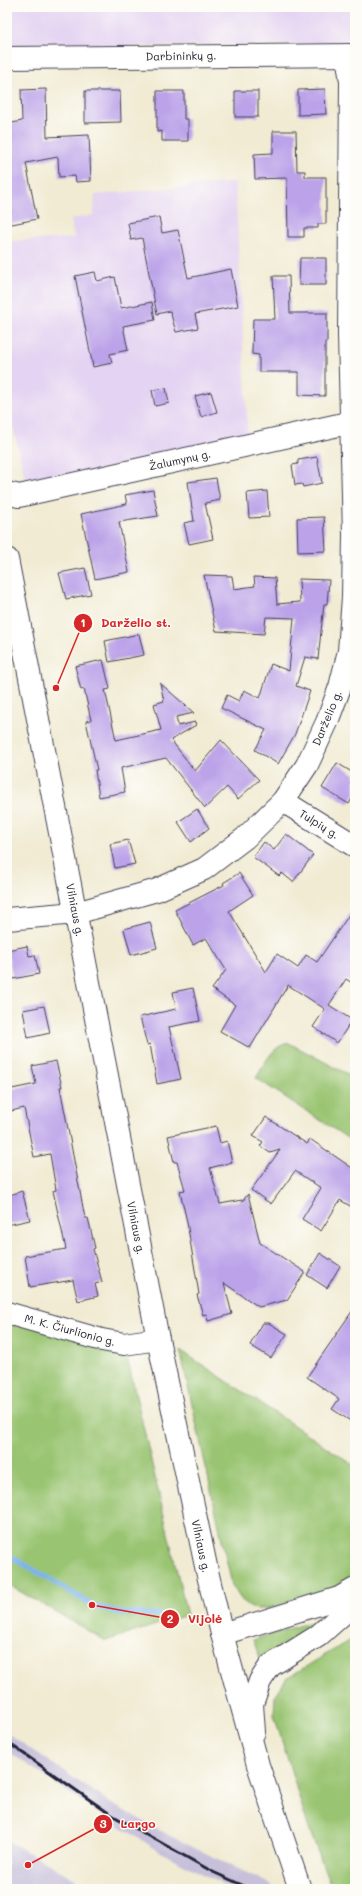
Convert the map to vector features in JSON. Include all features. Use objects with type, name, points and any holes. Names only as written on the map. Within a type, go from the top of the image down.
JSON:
[{"type":"main road","name":"Darbininkų g.","points":[[7,58],[351,55]]},
{"type":"main road","name":"Darželio g.","points":[[7,919],[76,913],[157,890],[204,869],[245,838],[282,801],[307,765],[327,722],[340,687],[349,651],[353,596],[354,535],[352,422],[351,55]]},
{"type":"main road","name":"Žalumynų g.","points":[[7,494],[19,496],[352,422]]},
{"type":"main road","name":"Vilniaus g.","points":[[7,559],[158,1339],[207,1572],[222,1634],[258,1765],[300,1889]]},
{"type":"main road","name":"Tulpių g.","points":[[282,801],[355,846]]},
{"type":"main road","name":"M. K. Čiurlionio g.","points":[[7,1313],[102,1340],[124,1344],[158,1339]]},
{"type":"main road","points":[[222,1634],[339,1598],[355,1589]]},
{"type":"main road","points":[[258,1765],[252,1704],[260,1681],[270,1666],[318,1636],[355,1603]]},
{"type":"shaded area","points":[[7,7],[355,7],[355,44],[7,47]]},
{"type":"shaded area","points":[[235,182],[248,436],[27,488],[7,400],[7,241],[74,238],[71,219],[94,215],[95,195]]},
{"type":"shaded area","points":[[7,1733],[112,1804],[174,1838],[272,1885],[273,1889],[232,1889],[162,1853],[7,1751]]},
{"type":"shaded area","points":[[7,1840],[92,1889],[7,1889]]},
{"type":"green space","points":[[289,1043],[355,1078],[355,1143],[256,1078],[269,1056],[278,1048]]},
{"type":"green space","points":[[7,1313],[124,1344],[187,1615],[106,1641],[7,1584]]},
{"type":"green space","points":[[180,1350],[355,1466],[355,1578],[334,1589],[304,1600],[274,1608],[252,1608],[240,1598],[232,1585]]},
{"type":"green space","points":[[317,1620],[320,1621],[316,1626],[260,1658],[253,1640]]},
{"type":"green space","points":[[355,1637],[355,1889],[332,1889],[308,1826],[274,1715],[275,1696],[287,1678]]},
{"type":"building","points":[[46,89],[47,137],[89,135],[91,181],[76,182],[75,176],[59,177],[58,157],[26,163],[37,219],[7,225],[7,124],[22,121],[21,90]]},
{"type":"building","points":[[325,89],[326,114],[298,115],[298,90]]},
{"type":"building","points":[[85,91],[120,91],[121,122],[85,123]]},
{"type":"building","points":[[157,91],[184,91],[184,119],[188,119],[188,141],[162,141],[162,131],[157,132]]},
{"type":"building","points":[[235,91],[258,91],[258,117],[235,117]]},
{"type":"building","points":[[273,131],[296,131],[297,171],[305,171],[305,177],[326,177],[326,224],[318,224],[318,228],[304,228],[304,237],[288,237],[287,178],[255,179],[254,154],[273,153]]},
{"type":"building","points":[[159,217],[162,233],[178,230],[188,278],[231,269],[238,306],[195,314],[198,328],[176,332],[170,311],[157,314],[142,238],[131,240],[128,223]]},
{"type":"building","points":[[300,258],[326,258],[326,285],[299,285]]},
{"type":"building","points":[[95,272],[97,281],[115,277],[121,308],[152,302],[155,320],[123,326],[128,350],[110,354],[112,363],[93,367],[75,276]]},
{"type":"building","points":[[273,276],[289,276],[290,313],[327,313],[327,342],[325,342],[325,396],[299,395],[299,372],[259,372],[259,355],[252,354],[253,319],[275,319]]},
{"type":"building","points":[[166,388],[169,403],[155,406],[152,390]]},
{"type":"building","points":[[211,392],[217,412],[201,417],[195,396]]},
{"type":"building","points":[[317,457],[322,483],[303,487],[302,484],[295,485],[292,465],[298,464],[298,460]]},
{"type":"building","points":[[216,478],[220,500],[205,503],[213,539],[189,544],[184,523],[194,521],[188,482]]},
{"type":"building","points":[[153,490],[158,516],[119,522],[129,572],[95,579],[81,514],[127,504],[125,495]]},
{"type":"building","points":[[267,491],[269,517],[249,518],[247,493]]},
{"type":"building","points":[[324,517],[326,551],[298,552],[297,518]]},
{"type":"building","points":[[85,568],[91,594],[66,599],[59,573]]},
{"type":"building","points":[[204,575],[232,576],[234,589],[255,586],[254,577],[275,578],[277,604],[300,602],[299,579],[329,580],[327,604],[324,604],[318,659],[305,657],[296,686],[310,691],[295,734],[278,764],[255,750],[266,730],[221,708],[227,695],[239,701],[244,690],[260,698],[271,664],[289,671],[294,618],[266,617],[264,634],[216,631]]},
{"type":"building","points":[[139,634],[144,655],[109,662],[105,641]]},
{"type":"building","points":[[103,660],[110,689],[105,690],[116,740],[161,730],[154,704],[164,701],[160,683],[194,713],[176,717],[178,726],[195,722],[196,725],[171,740],[195,771],[221,740],[259,780],[238,799],[227,787],[205,808],[166,758],[121,768],[125,792],[99,797],[95,770],[97,770],[86,721],[91,720],[84,689],[81,690],[75,666]]},
{"type":"building","points":[[337,763],[355,774],[355,793],[349,804],[322,788]]},
{"type":"building","points":[[197,809],[209,828],[191,842],[178,822]]},
{"type":"building","points":[[286,834],[313,855],[293,882],[282,873],[279,876],[253,857],[264,842],[274,850]]},
{"type":"building","points":[[128,840],[135,864],[115,868],[110,844]]},
{"type":"building","points":[[239,873],[253,895],[229,911],[266,972],[277,954],[298,968],[306,955],[317,962],[355,906],[355,985],[346,979],[329,1005],[352,1020],[337,1043],[313,1027],[325,1009],[288,985],[250,1048],[220,1031],[235,1005],[212,989],[226,970],[206,938],[193,945],[175,910],[224,885],[223,883]]},
{"type":"building","points":[[150,922],[157,948],[131,955],[124,929]]},
{"type":"building","points":[[27,946],[29,956],[35,955],[39,974],[13,979],[7,950]]},
{"type":"building","points":[[193,988],[200,1021],[169,1027],[181,1079],[157,1084],[150,1044],[147,1045],[140,1017],[176,1009],[173,992]]},
{"type":"building","points":[[44,1006],[50,1033],[28,1038],[23,1010]]},
{"type":"building","points":[[56,1061],[85,1218],[88,1218],[95,1248],[93,1249],[102,1282],[95,1284],[98,1296],[78,1301],[73,1280],[30,1287],[25,1256],[66,1249],[53,1191],[56,1190],[50,1154],[34,1157],[24,1108],[7,1112],[7,1090],[36,1084],[32,1066]]},
{"type":"building","points":[[266,1117],[307,1144],[310,1139],[355,1170],[355,1209],[340,1200],[321,1231],[302,1219],[321,1188],[295,1171],[271,1204],[251,1190],[280,1150],[270,1153],[260,1146],[263,1142],[253,1136]]},
{"type":"building","points":[[216,1126],[220,1143],[227,1141],[232,1162],[210,1168],[220,1204],[242,1200],[242,1202],[248,1194],[260,1243],[305,1272],[287,1300],[259,1307],[224,1283],[232,1314],[208,1321],[206,1314],[203,1315],[197,1295],[199,1294],[187,1222],[180,1191],[185,1190],[177,1162],[174,1162],[168,1136]]},
{"type":"building","points":[[22,1191],[30,1220],[7,1225],[7,1196]]},
{"type":"building","points":[[320,1253],[340,1266],[327,1288],[307,1275]]},
{"type":"building","points":[[355,1307],[355,1424],[332,1409],[339,1399],[307,1377]]},
{"type":"building","points":[[263,1323],[269,1323],[287,1334],[271,1358],[250,1345]]},
{"type":"waterway","points":[[7,1554],[92,1605],[120,1613],[164,1615]]},
{"type":"railway","points":[[7,1742],[110,1814],[213,1872],[251,1889]]},
{"type":"place","name":"Darželio st.","points":[[56,688]]},
{"type":"place","name":"Vijolė","points":[[92,1605]]},
{"type":"place","name":"Largo","points":[[28,1865]]}]
